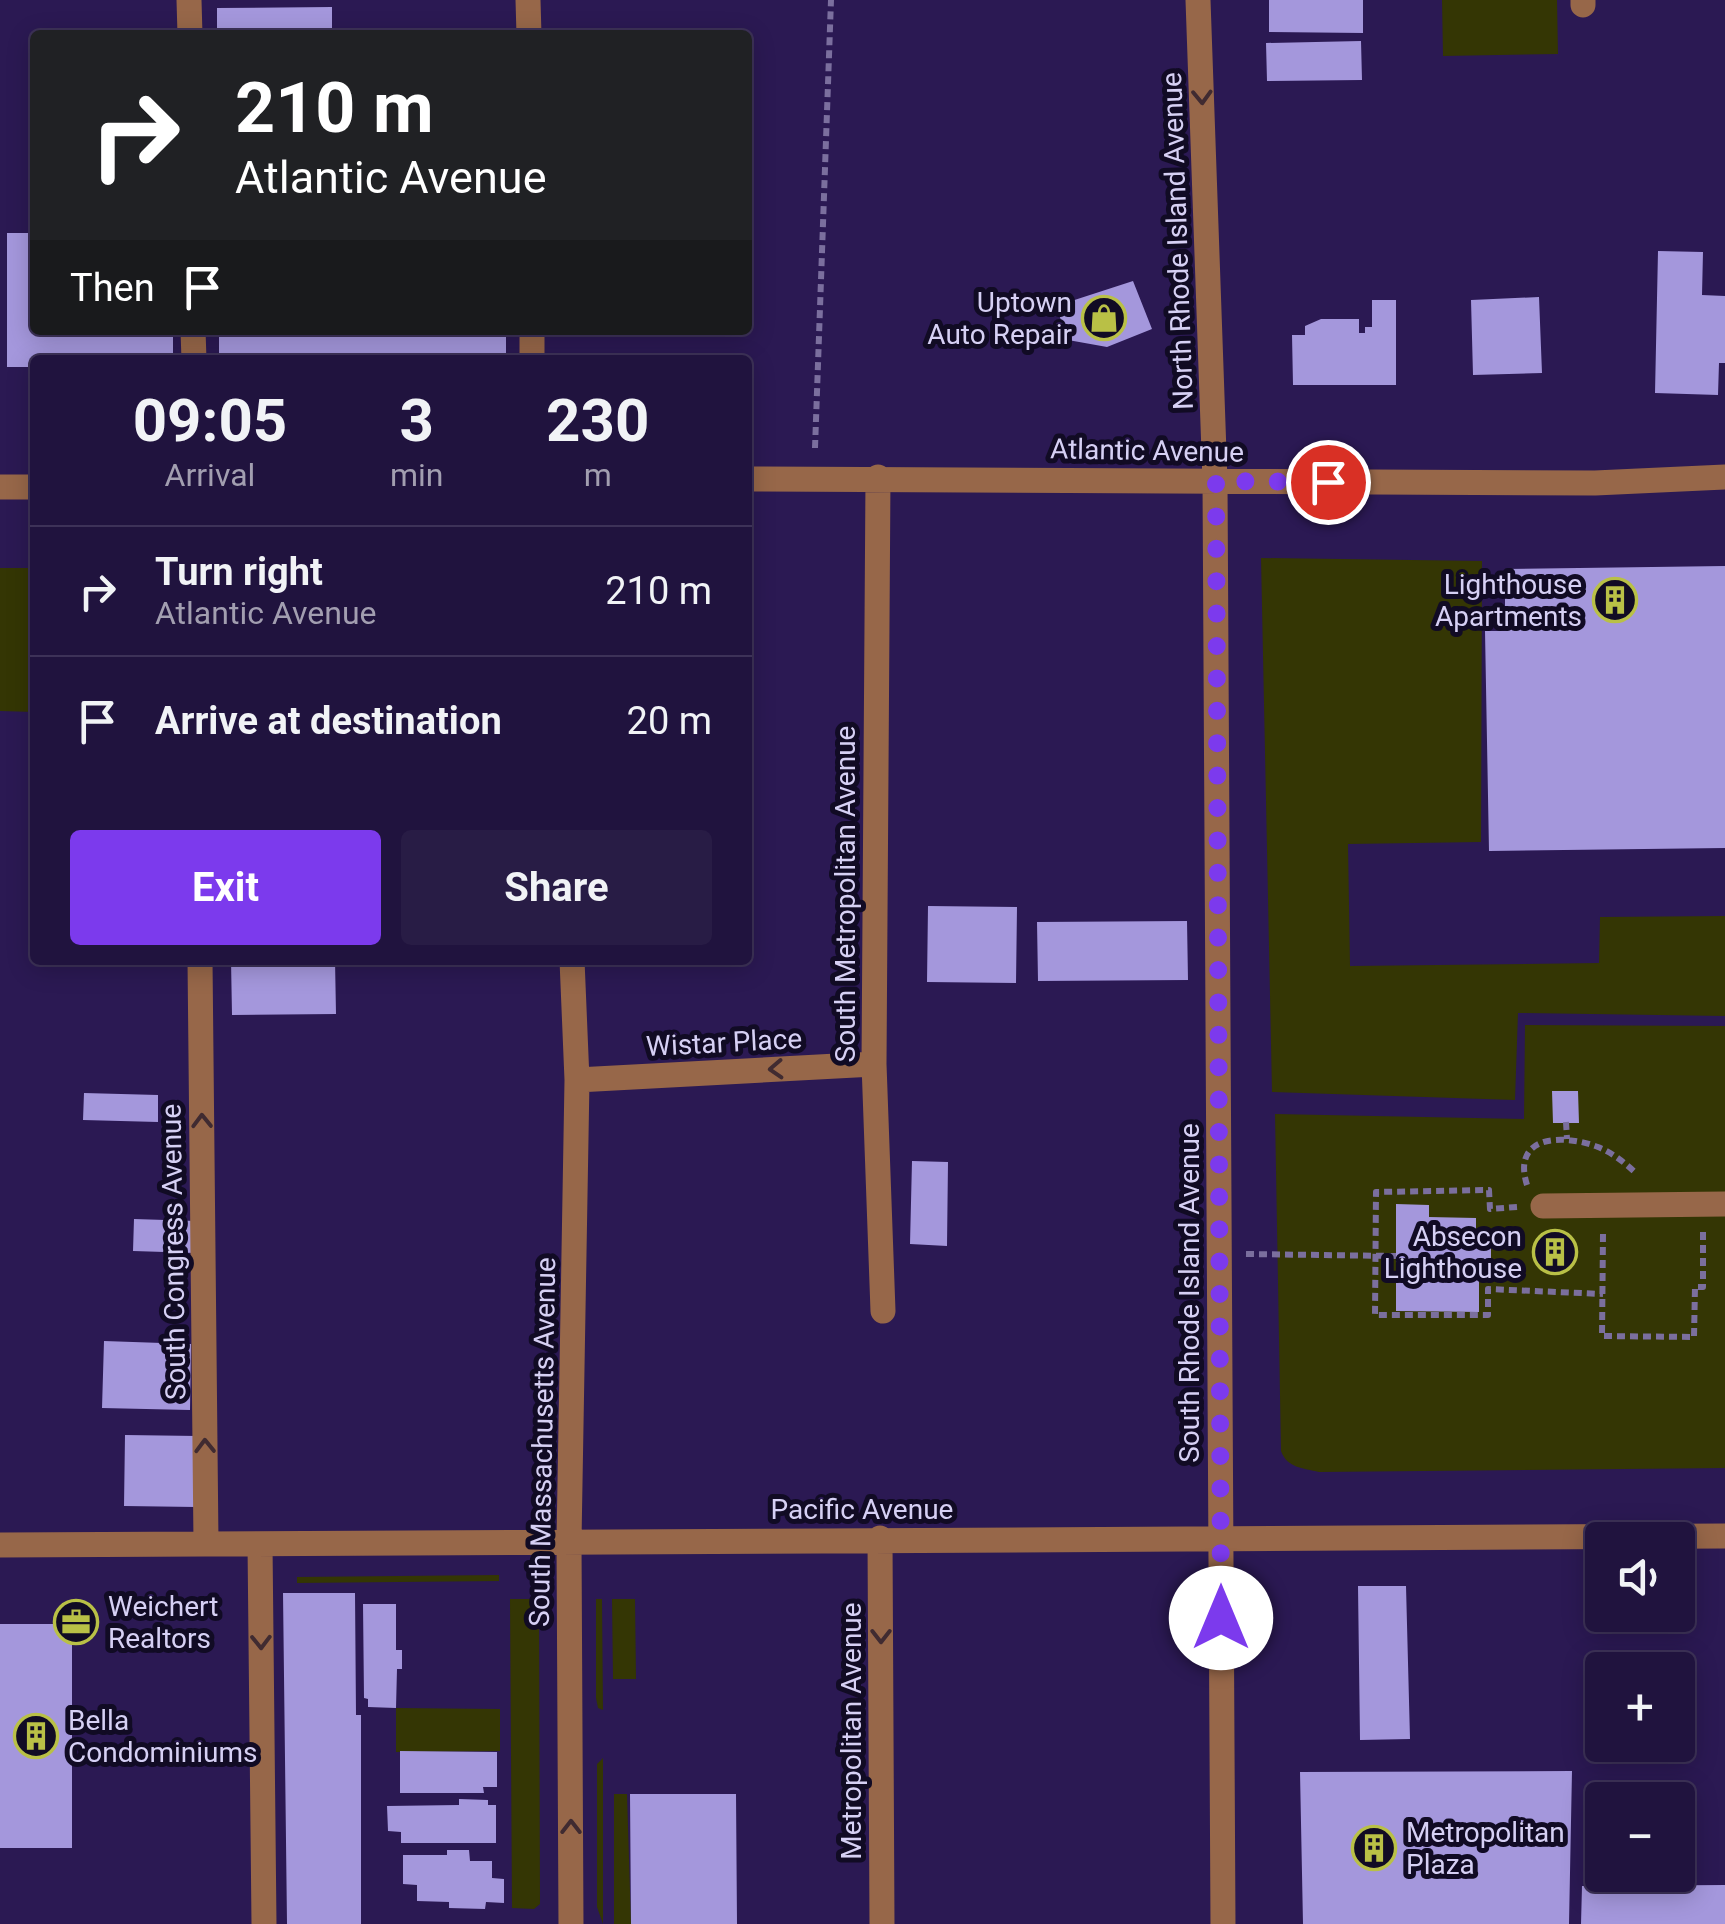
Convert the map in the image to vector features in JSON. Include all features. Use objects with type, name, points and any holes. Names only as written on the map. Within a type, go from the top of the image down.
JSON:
[{"type":"street","points":[[190,0],[190,30]]},
{"type":"street","points":[[528,0],[529,30]]},
{"type":"street","name":"North Rhode Island Avenue","points":[[1198,0],[1216,481]]},
{"type":"street","name":"South Metropolitan Avenue","points":[[878,478],[874,1064],[883,1311]]},
{"type":"street","name":"Atlantic Avenue","points":[[752,479],[1595,483],[1725,478]]},
{"type":"street","name":"South Rhode Island Avenue","points":[[1216,481],[1223,1924]]},
{"type":"street","points":[[0,487],[30,487]]},
{"type":"street","name":"South Congress Avenue","points":[[200,965],[206,1543]]},
{"type":"street","name":"South Massachusetts Avenue","points":[[572,965],[577,1080],[569,1541],[572,1924]]},
{"type":"street","name":"Wistar Place","points":[[577,1080],[874,1064]]},
{"type":"street","points":[[1543,1206],[1714,1204]]},
{"type":"street","name":"Pacific Avenue","points":[[0,1545],[880,1538],[1220,1542],[1725,1536]]},
{"type":"street","name":"Metropolitan Avenue","points":[[880,1538],[882,1924]]},
{"type":"street","points":[[260,1544],[264,1924]]},
{"type":"path","points":[[814,477],[831,0]]},
{"type":"path","points":[[1566,1122],[1567,1140]]},
{"type":"path","points":[[1543,1206],[1526,1184],[1523,1167],[1528,1152],[1542,1142],[1567,1140],[1600,1148],[1620,1159],[1668,1204]]},
{"type":"path","points":[[1543,1206],[1490,1209],[1489,1190],[1376,1192],[1375,1315],[1488,1315],[1488,1290],[1603,1294]]},
{"type":"path","points":[[1603,1205],[1602,1336],[1694,1337],[1695,1287],[1703,1287],[1714,1204]]},
{"type":"path","points":[[1220,1254],[1396,1256]]},
{"type":"shaded area","points":[[1442,0],[1557,0],[1558,54],[1443,56]]},
{"type":"shaded area","points":[[1261,558],[1482,561],[1481,842],[1348,844],[1350,966],[1599,963],[1600,917],[1725,916],[1725,1016],[1518,1013],[1515,1100],[1272,1092]]},
{"type":"shaded area","points":[[0,568],[30,568],[30,712],[0,711]]},
{"type":"shaded area","points":[[1525,1025],[1725,1026],[1725,1468],[1319,1472],[1291,1464],[1281,1451],[1275,1114],[1524,1119]]},
{"type":"shaded area","points":[[499,1575],[499,1581],[297,1583],[297,1577]]},
{"type":"shaded area","points":[[510,1599],[539,1599],[540,1904],[534,1909],[512,1908]]},
{"type":"shaded area","points":[[596,1599],[602,1599],[603,1710],[598,1708],[596,1698]]},
{"type":"shaded area","points":[[612,1599],[635,1599],[636,1679],[613,1679]]},
{"type":"shaded area","points":[[396,1708],[500,1709],[500,1751],[396,1752]]},
{"type":"shaded area","points":[[603,1758],[603,1924],[597,1907],[597,1764]]},
{"type":"shaded area","points":[[614,1794],[627,1794],[631,1924],[614,1924]]},
{"type":"building","points":[[1269,0],[1363,0],[1363,33],[1269,32]]},
{"type":"building","points":[[332,7],[332,30],[217,30],[217,8]]},
{"type":"building","points":[[1361,41],[1362,80],[1267,81],[1266,43]]},
{"type":"building","points":[[7,233],[30,233],[30,335],[173,335],[173,355],[30,355],[30,367],[7,367]]},
{"type":"building","points":[[1658,251],[1703,252],[1702,295],[1725,296],[1725,363],[1719,363],[1718,395],[1655,393]]},
{"type":"building","name":"Uptown Auto Repair","points":[[1133,281],[1152,329],[1107,347],[1068,340],[1056,306]]},
{"type":"building","points":[[1539,297],[1542,373],[1473,375],[1471,300]]},
{"type":"building","points":[[1372,300],[1396,300],[1396,385],[1293,385],[1292,335],[1305,335],[1305,326],[1321,319],[1359,319],[1359,333],[1365,333],[1365,327],[1372,327]]},
{"type":"building","points":[[219,335],[506,335],[506,355],[219,355]]},
{"type":"building","points":[[1725,566],[1725,848],[1489,851],[1485,631],[1505,631],[1505,569]]},
{"type":"building","points":[[928,906],[1017,907],[1016,983],[927,982]]},
{"type":"building","points":[[1187,921],[1188,980],[1038,981],[1037,922]]},
{"type":"building","points":[[231,965],[335,965],[336,1014],[232,1015]]},
{"type":"building","points":[[1552,1091],[1578,1091],[1579,1123],[1553,1123]]},
{"type":"building","points":[[84,1093],[158,1095],[158,1122],[83,1120]]},
{"type":"building","points":[[912,1161],[948,1162],[947,1246],[910,1244]]},
{"type":"building","points":[[1396,1204],[1429,1205],[1429,1217],[1476,1218],[1476,1242],[1491,1242],[1491,1271],[1479,1271],[1479,1312],[1396,1311]]},
{"type":"building","points":[[134,1219],[197,1221],[196,1253],[133,1251]]},
{"type":"building","name":"Absecon Lighthouse","points":[[1555,1234],[1567,1239],[1572,1251],[1567,1263],[1555,1268],[1543,1263],[1538,1251],[1543,1239]]},
{"type":"building","points":[[104,1341],[191,1344],[190,1410],[102,1408]]},
{"type":"building","points":[[125,1435],[198,1436],[196,1507],[124,1506]]},
{"type":"building","points":[[1358,1586],[1406,1586],[1410,1739],[1360,1740]]},
{"type":"building","points":[[283,1593],[355,1593],[356,1715],[361,1715],[361,1924],[287,1924]]},
{"type":"building","points":[[363,1604],[396,1604],[396,1650],[402,1650],[402,1669],[397,1669],[396,1708],[368,1707],[368,1699],[364,1698]]},
{"type":"building","name":"Bella Condominiums","points":[[0,1624],[72,1624],[72,1848],[0,1848]]},
{"type":"building","points":[[400,1751],[497,1752],[497,1787],[483,1787],[484,1793],[400,1793]]},
{"type":"building","points":[[1572,1771],[1569,1924],[1303,1924],[1300,1772]]},
{"type":"building","points":[[630,1794],[736,1794],[737,1924],[631,1924]]},
{"type":"building","points":[[459,1799],[488,1800],[488,1805],[496,1805],[496,1843],[401,1843],[401,1832],[388,1831],[387,1806],[459,1805]]},
{"type":"building","points":[[447,1850],[469,1850],[470,1861],[492,1861],[492,1878],[504,1879],[504,1903],[486,1902],[485,1909],[449,1908],[449,1902],[417,1901],[417,1885],[403,1884],[403,1855],[447,1855]]},
{"type":"building","points":[[1695,1885],[1725,1885],[1725,1924],[1581,1924],[1582,1886],[1585,1892],[1695,1892]]},
{"type":"place","name":"Uptown Auto Repair","points":[[1104,318]]},
{"type":"place","name":"Lighthouse Apartments","points":[[1615,600]]},
{"type":"place","name":"Absecon Lighthouse","points":[[1555,1252]]},
{"type":"place","name":"Weichert Realtors","points":[[76,1622]]},
{"type":"place","name":"Bella Condominiums","points":[[36,1736]]},
{"type":"place","name":"Metropolitan Plaza","points":[[1374,1848]]},
{"type":"route","points":[[1221,1618],[1216,481],[1328,482]]}]
